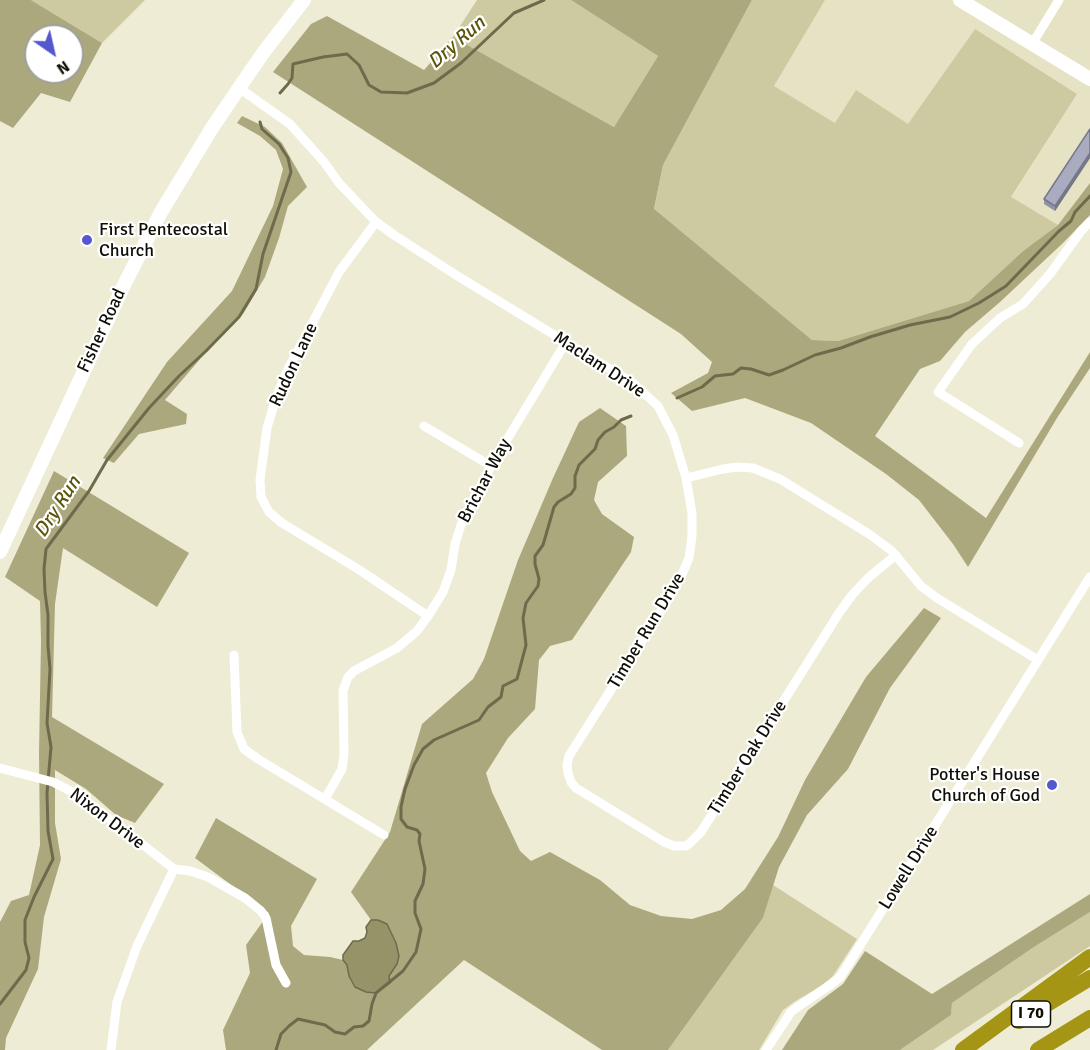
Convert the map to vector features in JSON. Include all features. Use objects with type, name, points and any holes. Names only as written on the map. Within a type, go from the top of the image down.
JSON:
[{"type":"highway","points":[[963,1050],[1090,957]]},
{"type":"highway","name":"I 70","points":[[972,1050],[1090,978]]},
{"type":"highway","name":"I 70","points":[[1038,1050],[1090,1018]]},
{"type":"main road","name":"Fisher Road","points":[[0,552],[123,287],[161,212],[212,128],[263,53],[304,0]]},
{"type":"main road","points":[[960,0],[1090,79]]},
{"type":"street","points":[[1032,44],[1059,0]]},
{"type":"street","name":"Maclam Drive","points":[[239,88],[290,124],[324,162],[339,183],[376,222],[447,269],[633,383],[658,405],[673,435],[686,478]]},
{"type":"street","name":"Rudon Lane","points":[[376,222],[339,272],[278,392],[267,428],[260,480],[261,497],[269,512],[282,523],[358,569],[428,616]]},
{"type":"street","points":[[1019,443],[938,392],[972,344],[1000,318],[1023,304],[1050,274],[1090,222]]},
{"type":"street","name":"Brichar Way","points":[[325,799],[342,769],[344,754],[343,691],[348,677],[354,671],[397,648],[417,631],[428,616],[443,592],[451,570],[461,525],[490,466],[566,342]]},
{"type":"street","points":[[424,426],[490,466]]},
{"type":"street","points":[[686,478],[737,467],[753,468],[780,479],[869,534],[896,555],[921,586],[937,598],[1038,660]]},
{"type":"street","name":"Timber Run Drive","points":[[568,773],[569,756],[669,598],[689,558],[692,513],[686,478]]},
{"type":"street","name":"Timber Oak Drive","points":[[568,773],[576,788],[664,842],[674,846],[686,846],[702,832],[839,613],[867,578],[896,555]]},
{"type":"street","name":"Lowell Drive","points":[[766,1050],[791,1012],[841,976],[1090,577]]},
{"type":"street","points":[[234,655],[237,732],[244,749],[384,835]]},
{"type":"street","name":"Nixon Drive","points":[[0,768],[48,781],[80,796],[174,869]]},
{"type":"street","points":[[111,1050],[117,1002],[137,946],[174,869],[208,877],[245,898],[261,911],[266,918],[276,966],[286,983]]},
{"type":"shaded area","points":[[0,0],[31,0],[71,24],[24,24],[24,84],[80,84],[70,102],[41,93],[13,128],[0,121]]},
{"type":"shaded area","points":[[31,0],[145,0],[102,43],[84,32],[84,24],[71,24]]},
{"type":"shaded area","points":[[477,0],[571,0],[658,56],[614,127],[453,37]]},
{"type":"shaded area","points":[[571,0],[752,0],[663,165],[654,209],[812,340],[838,341],[969,301],[1023,251],[1058,225],[1090,183],[1090,215],[1000,302],[965,332],[940,361],[920,369],[875,436],[986,518],[1090,352],[1090,368],[1057,418],[968,567],[919,500],[886,474],[811,423],[745,398],[692,411],[671,393],[708,373],[712,362],[681,334],[273,72],[311,24],[327,16],[424,70],[453,37],[614,127],[658,56]]},
{"type":"shaded area","points":[[752,0],[825,0],[774,86],[835,123],[856,90],[908,124],[975,29],[1077,94],[1011,197],[1058,225],[1023,251],[969,301],[838,341],[812,340],[654,210],[663,165]]},
{"type":"shaded area","points":[[825,0],[1090,0],[1090,183],[1058,225],[1011,198],[1077,94],[975,29],[908,125],[835,123],[774,86]]},
{"type":"shaded area","points":[[84,32],[102,43],[84,76]]},
{"type":"shaded area","points":[[242,116],[265,127],[282,143],[307,187],[288,206],[265,277],[243,314],[165,400],[187,414],[186,424],[139,434],[114,463],[103,458],[167,362],[232,291],[273,206],[283,169],[276,150],[260,136],[237,123]]},
{"type":"shaded area","points":[[600,408],[626,426],[627,456],[598,482],[594,500],[602,514],[634,537],[631,552],[572,640],[550,646],[539,660],[535,709],[508,738],[486,773],[492,792],[520,851],[531,861],[550,852],[600,880],[630,905],[661,916],[692,919],[721,910],[745,889],[778,837],[805,780],[866,677],[924,608],[941,618],[890,688],[848,769],[807,815],[779,867],[763,918],[668,1050],[602,1050],[464,960],[367,1050],[226,1050],[223,1030],[250,973],[246,945],[269,913],[195,858],[216,818],[317,879],[291,926],[293,946],[304,955],[343,960],[355,987],[389,976],[397,964],[396,943],[387,924],[371,920],[351,892],[390,832],[422,724],[473,679],[484,659],[518,560],[579,422]]},
{"type":"shaded area","points":[[54,471],[189,553],[157,607],[63,548],[55,604],[52,717],[164,784],[135,823],[116,815],[86,789],[55,770],[55,823],[61,859],[44,917],[38,969],[6,1038],[5,1050],[0,1050],[0,922],[11,901],[29,895],[40,845],[40,601],[5,577]]},
{"type":"shaded area","points":[[773,885],[857,939],[833,976],[783,1010],[759,1050],[668,1050],[763,918]]},
{"type":"shaded area","points":[[1090,894],[1090,912],[952,1003],[951,1015],[900,1050],[782,1050],[808,1010],[843,984],[865,951],[932,994]]},
{"type":"shaded area","points":[[1090,912],[1090,946],[933,1050],[900,1050],[951,1015],[952,1003]]},
{"type":"shaded area","points":[[371,920],[387,924],[399,956],[389,976],[390,983],[376,993],[355,987],[343,960],[343,955],[353,941],[365,938],[366,927]]},
{"type":"building","points":[[1090,129],[1090,153],[1055,206],[1044,199]]},
{"type":"waterway","name":"Dry Run","points":[[280,93],[292,78],[293,64],[347,54],[359,65],[369,85],[381,92],[407,93],[434,83],[461,63],[514,13],[544,0]]},
{"type":"waterway","name":"Dry Run","points":[[0,1004],[26,970],[29,958],[25,942],[25,920],[53,859],[48,831],[47,793],[51,747],[47,723],[50,669],[44,569],[46,549],[89,491],[107,460],[149,408],[239,317],[256,289],[263,254],[291,172],[288,158],[279,144],[262,129],[260,122]]},
{"type":"waterway","points":[[677,398],[702,387],[715,376],[733,374],[741,368],[769,375],[815,355],[910,325],[950,317],[979,303],[1006,286],[1071,221],[1075,212],[1090,196]]},
{"type":"waterway","points":[[276,1050],[281,1034],[298,1019],[325,1025],[335,1032],[345,1034],[354,1027],[363,1026],[369,1021],[376,993],[403,971],[416,952],[421,929],[415,913],[415,901],[423,884],[425,869],[419,841],[420,834],[417,830],[407,827],[401,819],[405,789],[414,765],[423,749],[434,740],[479,720],[488,707],[501,697],[503,686],[517,679],[526,645],[523,618],[526,603],[538,586],[535,556],[543,545],[554,507],[575,488],[575,476],[579,465],[595,449],[598,440],[621,420],[631,416]]},
{"type":"place","name":"First Pentecostal Church","points":[[87,240]]},
{"type":"place","name":"Potter's House Church of God","points":[[1052,785]]}]
